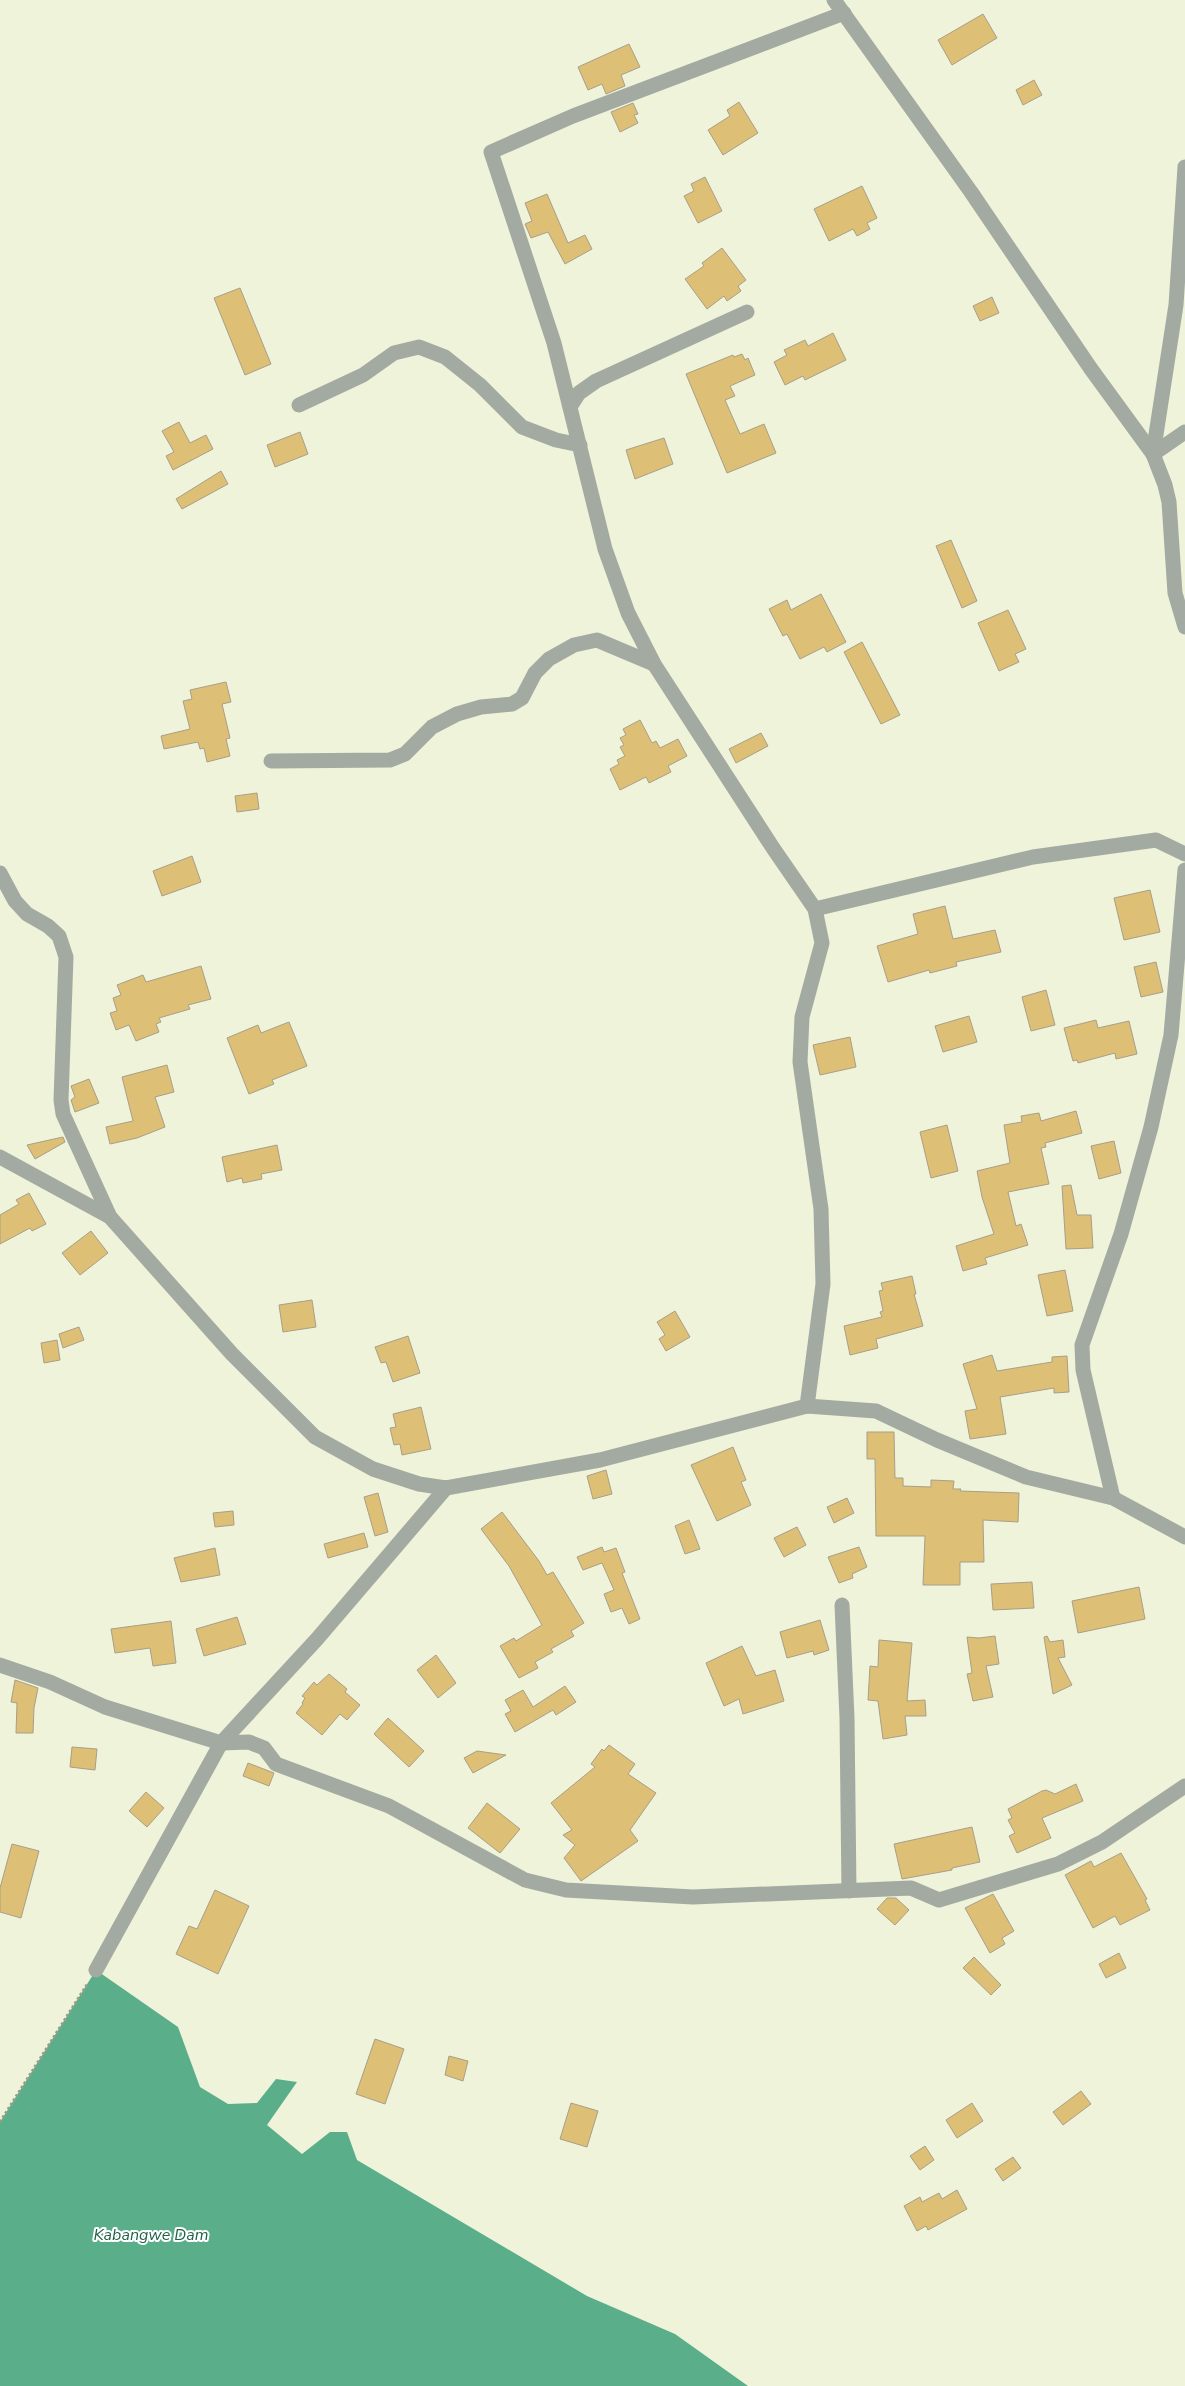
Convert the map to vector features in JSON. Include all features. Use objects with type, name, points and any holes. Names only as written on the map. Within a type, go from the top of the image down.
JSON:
[{"type":"street","points":[[834,0],[971,192],[1091,369],[1153,454],[1165,485],[1169,502],[1175,593],[1185,628]]},
{"type":"street","points":[[807,1406],[824,1284],[821,1209],[800,1062],[802,1017],[811,990],[822,943],[815,910],[654,664],[628,613],[605,550],[554,343],[491,152],[573,116],[844,13]]},
{"type":"street","points":[[1153,454],[1176,305],[1185,167]]},
{"type":"street","points":[[570,407],[579,393],[596,381],[747,312]]},
{"type":"street","points":[[299,406],[363,376],[394,353],[419,347],[445,357],[480,385],[522,427],[556,440],[580,445]]},
{"type":"street","points":[[1153,454],[1185,432]]},
{"type":"street","points":[[271,761],[390,760],[405,754],[432,727],[457,714],[481,707],[512,704],[522,698],[535,673],[549,659],[574,645],[597,640],[654,664]]},
{"type":"street","points":[[815,910],[1033,857],[1156,840],[1185,854]]},
{"type":"street","points":[[1113,1498],[1083,1370],[1082,1345],[1121,1234],[1152,1127],[1171,1035],[1185,870]]},
{"type":"street","points":[[0,873],[15,901],[28,914],[48,926],[58,936],[66,957],[61,1100],[63,1114],[110,1216],[232,1354],[315,1437],[373,1470],[419,1484],[446,1488],[600,1460],[807,1406],[876,1411],[937,1440],[1026,1477],[1113,1498],[1185,1537]]},
{"type":"street","points":[[0,1157],[110,1216]]},
{"type":"street","points":[[96,1970],[221,1743],[317,1639],[446,1488]]},
{"type":"street","points":[[842,1605],[847,1718],[849,1891]]},
{"type":"street","points":[[0,1665],[50,1682],[105,1707],[221,1743],[249,1742],[264,1748],[276,1764],[389,1806],[525,1880],[566,1890],[693,1897],[911,1888],[939,1900],[1058,1864],[1102,1842],[1185,1786]]},
{"type":"path","points":[[0,2122],[96,1970]]},
{"type":"water","name":"Kabangwe Dam","points":[[96,1970],[178,2027],[200,2087],[228,2104],[257,2103],[276,2079],[297,2082],[267,2125],[302,2154],[330,2132],[347,2132],[357,2160],[587,2296],[675,2334],[748,2386],[0,2386],[0,2122]]},
{"type":"building","points":[[983,14],[997,38],[952,65],[938,40]]},
{"type":"building","points":[[629,44],[640,67],[621,75],[625,86],[606,94],[602,84],[588,90],[578,67]]},
{"type":"building","points":[[1034,80],[1042,95],[1023,105],[1016,90]]},
{"type":"building","points":[[739,102],[758,133],[723,155],[708,130],[730,116],[727,110]]},
{"type":"building","points":[[633,103],[638,114],[634,115],[638,123],[620,132],[611,112]]},
{"type":"building","points":[[705,177],[722,211],[698,223],[684,196],[694,191],[691,184]]},
{"type":"building","points":[[862,186],[877,218],[867,223],[870,229],[857,236],[853,229],[829,241],[814,209]]},
{"type":"building","points":[[547,194],[568,243],[585,235],[592,249],[565,264],[548,232],[531,238],[525,224],[532,221],[525,203]]},
{"type":"building","points":[[722,248],[746,280],[738,286],[741,291],[727,301],[724,296],[707,309],[685,279],[704,266],[702,263]]},
{"type":"building","points":[[240,288],[271,364],[245,375],[214,298]]},
{"type":"building","points":[[992,297],[999,313],[980,321],[973,306]]},
{"type":"building","points":[[833,333],[846,360],[805,380],[803,376],[785,385],[774,362],[787,355],[784,350],[805,340],[808,346]]},
{"type":"building","points":[[742,354],[745,360],[748,358],[755,375],[730,386],[735,396],[725,400],[740,434],[764,424],[776,453],[727,473],[686,374],[733,355],[734,357]]},
{"type":"building","points":[[179,422],[190,443],[206,435],[213,449],[173,470],[166,456],[174,452],[162,431]]},
{"type":"building","points":[[300,432],[308,454],[275,467],[267,445]]},
{"type":"building","points":[[664,438],[673,464],[635,479],[626,450]]},
{"type":"building","points":[[221,471],[228,484],[182,509],[176,499]]},
{"type":"building","points":[[951,540],[977,601],[962,608],[936,546]]},
{"type":"building","points":[[821,594],[846,642],[827,652],[824,647],[800,659],[787,634],[783,636],[769,609],[787,600],[791,610]]},
{"type":"building","points":[[1008,610],[1026,649],[1015,654],[1019,662],[999,671],[978,623]]},
{"type":"building","points":[[862,642],[900,715],[881,724],[844,652]]},
{"type":"building","points":[[226,682],[231,702],[222,704],[230,738],[226,739],[230,756],[207,762],[204,748],[200,749],[198,742],[164,749],[161,736],[190,729],[183,701],[192,699],[190,690]]},
{"type":"building","points":[[640,720],[652,743],[656,741],[660,748],[678,739],[687,756],[668,766],[671,772],[649,783],[646,777],[620,790],[610,769],[619,764],[617,760],[625,756],[620,747],[624,745],[620,738],[626,735],[623,729]]},
{"type":"building","points":[[761,733],[768,746],[736,763],[729,749]]},
{"type":"building","points":[[257,793],[259,809],[237,812],[235,796]]},
{"type":"building","points":[[192,856],[201,882],[162,896],[153,871]]},
{"type":"building","points":[[1150,890],[1160,932],[1124,940],[1114,898]]},
{"type":"building","points":[[945,906],[953,939],[995,930],[1001,952],[956,962],[957,966],[930,973],[929,970],[888,982],[877,946],[918,934],[913,914]]},
{"type":"building","points":[[1156,962],[1163,992],[1141,997],[1134,967]]},
{"type":"building","points":[[201,966],[211,999],[188,1005],[190,1009],[159,1018],[161,1022],[156,1024],[159,1032],[136,1041],[129,1025],[116,1030],[110,1013],[117,1011],[113,998],[121,995],[117,985],[143,975],[146,982]]},
{"type":"building","points":[[1046,990],[1055,1025],[1031,1031],[1022,997]]},
{"type":"building","points":[[969,1016],[977,1042],[943,1052],[935,1026]]},
{"type":"building","points":[[1096,1020],[1098,1028],[1129,1021],[1137,1054],[1116,1059],[1115,1053],[1078,1063],[1077,1060],[1073,1061],[1064,1028]]},
{"type":"building","points":[[289,1022],[307,1066],[272,1080],[274,1084],[249,1094],[227,1038],[258,1025],[261,1033]]},
{"type":"building","points":[[850,1037],[856,1067],[820,1075],[813,1045]]},
{"type":"building","points":[[167,1065],[174,1092],[155,1097],[165,1127],[137,1138],[110,1144],[106,1127],[133,1121],[122,1077]]},
{"type":"building","points":[[89,1079],[99,1103],[75,1112],[71,1100],[75,1097],[71,1086]]},
{"type":"building","points":[[1076,1111],[1082,1133],[1045,1143],[1046,1147],[1041,1148],[1049,1184],[1008,1192],[1016,1226],[1021,1224],[1028,1245],[985,1258],[987,1264],[963,1271],[956,1246],[994,1234],[982,1197],[977,1171],[1010,1163],[1004,1125],[1022,1122],[1021,1116],[1039,1113],[1041,1121]]},
{"type":"building","points":[[947,1125],[958,1171],[931,1178],[920,1132]]},
{"type":"building","points":[[63,1137],[65,1142],[35,1159],[27,1145]]},
{"type":"building","points":[[1114,1141],[1121,1173],[1099,1179],[1091,1146]]},
{"type":"building","points":[[277,1145],[282,1170],[261,1174],[262,1179],[243,1183],[242,1178],[227,1182],[222,1157]]},
{"type":"building","points":[[1071,1185],[1077,1215],[1091,1215],[1093,1248],[1066,1249],[1062,1186]]},
{"type":"building","points":[[29,1193],[46,1224],[32,1231],[30,1228],[0,1244],[0,1215],[19,1204],[16,1200]]},
{"type":"building","points":[[91,1231],[108,1253],[80,1275],[62,1253]]},
{"type":"building","points":[[1065,1270],[1073,1311],[1047,1316],[1038,1275]]},
{"type":"building","points":[[912,1276],[916,1294],[914,1294],[923,1326],[876,1339],[878,1348],[850,1355],[844,1326],[882,1317],[880,1312],[883,1311],[879,1291],[883,1290],[881,1283]]},
{"type":"building","points":[[312,1300],[316,1327],[283,1332],[279,1305]]},
{"type":"building","points":[[675,1311],[690,1337],[666,1351],[659,1339],[665,1335],[657,1322]]},
{"type":"building","points":[[79,1327],[84,1340],[63,1348],[59,1334]]},
{"type":"building","points":[[408,1336],[420,1373],[393,1382],[386,1362],[381,1363],[375,1347]]},
{"type":"building","points":[[57,1340],[60,1360],[44,1363],[41,1343]]},
{"type":"building","points":[[992,1355],[997,1371],[1052,1362],[1052,1357],[1067,1356],[1069,1392],[1054,1393],[1054,1388],[1000,1397],[1006,1434],[970,1439],[965,1411],[977,1409],[963,1364]]},
{"type":"building","points":[[421,1407],[431,1449],[402,1455],[400,1444],[394,1445],[390,1428],[396,1427],[393,1414]]},
{"type":"building","points":[[867,1432],[894,1432],[895,1478],[903,1478],[903,1486],[931,1487],[931,1480],[954,1481],[953,1489],[961,1489],[960,1491],[1019,1493],[1018,1522],[983,1520],[984,1562],[960,1562],[960,1585],[923,1585],[925,1536],[876,1536],[875,1459],[867,1459]]},
{"type":"building","points":[[733,1447],[746,1480],[741,1482],[751,1505],[717,1521],[691,1465]]},
{"type":"building","points":[[606,1470],[612,1494],[593,1499],[587,1476]]},
{"type":"building","points":[[378,1493],[388,1532],[375,1536],[364,1497]]},
{"type":"building","points":[[847,1498],[854,1513],[834,1523],[827,1507]]},
{"type":"building","points":[[233,1511],[234,1525],[215,1527],[213,1513]]},
{"type":"building","points":[[502,1512],[539,1561],[547,1575],[553,1572],[584,1623],[571,1631],[574,1636],[551,1649],[553,1652],[535,1662],[538,1668],[519,1678],[500,1646],[514,1638],[516,1641],[542,1625],[509,1566],[481,1529]]},
{"type":"building","points":[[689,1520],[700,1549],[685,1554],[675,1526]]},
{"type":"building","points":[[797,1527],[806,1545],[784,1557],[774,1538]]},
{"type":"building","points":[[364,1533],[368,1547],[328,1558],[324,1544]]},
{"type":"building","points":[[602,1547],[604,1552],[616,1548],[625,1572],[622,1573],[640,1619],[629,1624],[622,1608],[611,1612],[604,1594],[614,1590],[602,1563],[583,1570],[577,1557]]},
{"type":"building","points":[[859,1547],[867,1567],[852,1574],[853,1578],[839,1583],[828,1557]]},
{"type":"building","points":[[215,1548],[220,1575],[181,1582],[174,1558]]},
{"type":"building","points":[[1032,1582],[1034,1608],[993,1610],[991,1584]]},
{"type":"building","points":[[1139,1587],[1145,1619],[1078,1633],[1072,1601]]},
{"type":"building","points":[[237,1617],[246,1644],[204,1656],[196,1629]]},
{"type":"building","points":[[820,1620],[829,1650],[814,1655],[813,1651],[787,1658],[780,1632]]},
{"type":"building","points":[[171,1621],[176,1663],[153,1666],[150,1648],[115,1653],[111,1629]]},
{"type":"building","points":[[995,1636],[999,1664],[986,1666],[993,1697],[973,1701],[967,1674],[972,1673],[967,1637]]},
{"type":"building","points":[[1047,1636],[1050,1642],[1063,1640],[1065,1657],[1058,1658],[1072,1685],[1053,1694],[1044,1637]]},
{"type":"building","points":[[879,1640],[912,1643],[907,1701],[925,1700],[926,1716],[905,1716],[907,1735],[883,1739],[878,1701],[868,1700],[870,1666],[878,1667]]},
{"type":"building","points":[[742,1646],[756,1676],[775,1670],[784,1701],[743,1714],[739,1699],[724,1706],[706,1663]]},
{"type":"building","points":[[436,1655],[456,1683],[438,1698],[417,1670]]},
{"type":"building","points":[[329,1674],[347,1689],[345,1692],[360,1705],[347,1720],[340,1714],[322,1735],[296,1713],[303,1704],[305,1698],[302,1696],[314,1682],[317,1685]]},
{"type":"building","points":[[15,1680],[38,1688],[34,1708],[33,1733],[16,1733],[17,1703],[11,1702]]},
{"type":"building","points":[[565,1686],[576,1702],[556,1715],[553,1710],[515,1732],[505,1714],[511,1711],[505,1700],[523,1690],[533,1707]]},
{"type":"building","points":[[388,1718],[424,1751],[409,1767],[374,1734]]},
{"type":"building","points":[[609,1745],[635,1764],[628,1774],[656,1793],[630,1830],[638,1841],[581,1881],[564,1858],[575,1845],[563,1835],[572,1830],[551,1803],[595,1767],[591,1764],[602,1749],[604,1751]]},
{"type":"building","points":[[72,1747],[97,1749],[95,1770],[70,1767]]},
{"type":"building","points":[[477,1751],[506,1755],[473,1773],[464,1758]]},
{"type":"building","points":[[248,1763],[274,1773],[269,1786],[243,1776]]},
{"type":"building","points":[[1076,1784],[1083,1801],[1042,1818],[1051,1838],[1017,1853],[1009,1836],[1015,1833],[1008,1820],[1012,1818],[1008,1809],[1042,1791],[1046,1790],[1055,1794]]},
{"type":"building","points":[[146,1792],[164,1808],[147,1827],[129,1811]]},
{"type":"building","points":[[487,1803],[520,1829],[500,1853],[468,1828]]},
{"type":"building","points":[[972,1827],[980,1862],[952,1868],[952,1870],[902,1879],[894,1844]]},
{"type":"building","points":[[12,1844],[39,1851],[21,1918],[0,1912],[0,1888]]},
{"type":"building","points":[[1121,1853],[1147,1899],[1145,1900],[1150,1910],[1120,1925],[1115,1916],[1093,1928],[1065,1875],[1091,1861],[1094,1867]]},
{"type":"building","points":[[215,1890],[249,1906],[218,1974],[176,1954],[189,1926],[197,1929]]},
{"type":"building","points":[[993,1894],[1014,1931],[1002,1938],[1005,1944],[990,1953],[965,1908]]},
{"type":"building","points":[[887,1898],[896,1898],[909,1910],[895,1925],[877,1909]]},
{"type":"building","points":[[1119,1953],[1126,1968],[1106,1978],[1099,1964]]},
{"type":"building","points":[[974,1957],[1001,1985],[991,1995],[963,1968]]},
{"type":"building","points":[[375,2039],[404,2049],[385,2104],[356,2094]]},
{"type":"building","points":[[449,2056],[468,2061],[463,2081],[445,2075]]},
{"type":"building","points":[[1081,2091],[1091,2104],[1063,2125],[1053,2112]]},
{"type":"building","points":[[571,2103],[598,2111],[587,2147],[560,2139]]},
{"type":"building","points":[[972,2103],[983,2121],[957,2138],[946,2120]]},
{"type":"building","points":[[925,2146],[934,2160],[920,2170],[910,2156]]},
{"type":"building","points":[[1013,2157],[1021,2168],[1003,2181],[995,2169]]},
{"type":"building","points":[[957,2190],[967,2209],[928,2230],[926,2226],[917,2231],[904,2206],[920,2197],[922,2202],[939,2193],[942,2199]]}]
